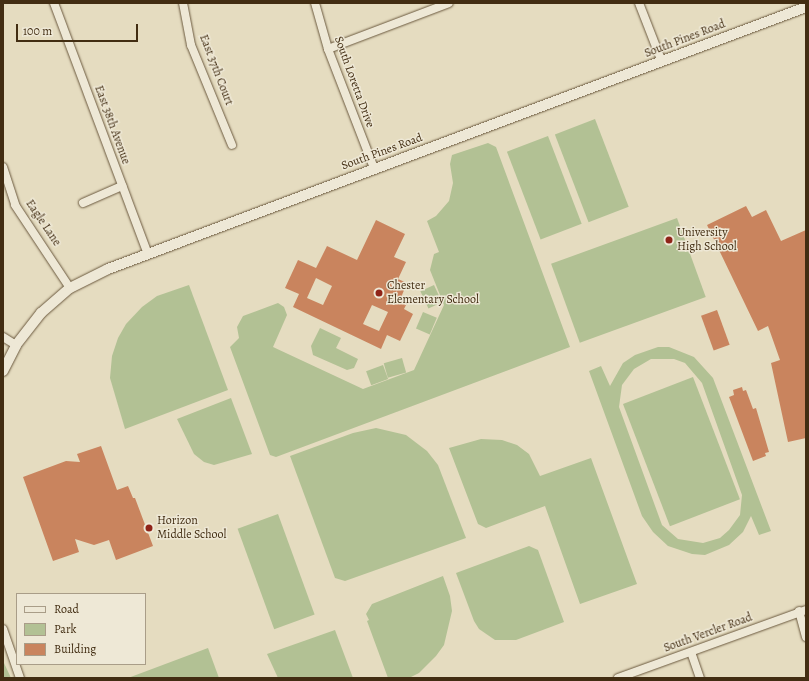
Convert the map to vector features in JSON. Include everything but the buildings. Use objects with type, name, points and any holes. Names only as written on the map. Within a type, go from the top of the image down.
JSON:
[{"type":"street","name":"East 38th Avenue","points":[[54,3],[148,254]]},
{"type":"street","name":"East 37th Court","points":[[183,3],[191,45],[232,145]]},
{"type":"street","name":"South Loretta Drive","points":[[315,3],[328,49],[374,168]]},
{"type":"street","points":[[328,49],[433,6],[449,3]]},
{"type":"street","points":[[639,3],[662,62]]},
{"type":"street","name":"South Pines Road","points":[[3,371],[16,345],[40,313],[70,288],[108,269],[806,7]]},
{"type":"street","name":"Eagle Lane","points":[[3,167],[15,206],[70,288]]},
{"type":"street","points":[[83,203],[122,186]]},
{"type":"street","points":[[3,337],[16,345]]},
{"type":"street","points":[[803,610],[806,637]]},
{"type":"street","name":"South Vercler Road","points":[[618,678],[803,610]]},
{"type":"street","points":[[3,629],[20,678]]},
{"type":"street","points":[[691,652],[700,678]]},
{"type":"green space","points":[[595,119],[629,207],[589,222],[555,134]]},
{"type":"green space","points":[[548,136],[582,224],[541,240],[507,152]]},
{"type":"green space","points":[[488,143],[496,147],[570,347],[276,457],[270,455],[230,347],[239,338],[237,327],[243,316],[278,303],[284,307],[287,315],[273,347],[363,389],[414,370],[444,305],[430,270],[434,254],[439,252],[427,221],[436,216],[449,201],[453,183],[450,164],[452,155]]},
{"type":"green space","points":[[677,218],[706,297],[580,343],[551,264]]},
{"type":"green space","points":[[189,285],[228,390],[125,429],[110,378],[112,356],[118,338],[126,324],[142,307],[157,296]]},
{"type":"green space","points":[[434,285],[442,302],[428,309],[420,291]]},
{"type":"green space","points":[[423,312],[437,318],[430,334],[416,329]]},
{"type":"green space","points":[[320,328],[341,338],[336,348],[358,359],[354,368],[347,370],[313,355],[311,346]]},
{"type":"green space","points":[[658,347],[669,347],[694,357],[713,378],[771,531],[759,535],[751,516],[743,532],[729,545],[705,555],[692,554],[668,546],[653,532],[642,516],[589,371],[601,366],[610,386],[623,363],[635,355]],"holes":[[[651,359],[674,359],[685,363],[702,383],[742,495],[740,515],[729,530],[720,538],[703,543],[678,539],[662,525],[619,407],[622,385],[634,369]]]},
{"type":"green space","points":[[402,358],[406,372],[388,378],[384,363]]},
{"type":"green space","points":[[383,365],[388,379],[371,385],[366,371]]},
{"type":"green space","points":[[693,377],[740,499],[670,526],[623,404]]},
{"type":"green space","points":[[231,398],[252,454],[214,465],[204,462],[194,454],[177,419]]},
{"type":"green space","points":[[376,428],[406,435],[427,451],[438,465],[466,538],[345,581],[335,578],[290,456],[353,433]]},
{"type":"green space","points":[[481,439],[502,440],[517,445],[529,454],[540,476],[591,458],[637,584],[580,604],[545,506],[486,528],[478,524],[449,448]]},
{"type":"green space","points":[[278,514],[315,615],[274,629],[238,529]]},
{"type":"green space","points":[[529,546],[538,550],[564,622],[516,640],[495,640],[479,629],[474,621],[456,573]]},
{"type":"green space","points":[[443,576],[450,596],[452,611],[444,645],[436,656],[419,673],[409,678],[388,678],[367,621],[369,620],[366,614],[372,604]]},
{"type":"green space","points":[[335,630],[353,678],[278,678],[267,654]]},
{"type":"green space","points":[[208,648],[219,678],[128,678]]},
{"type":"green space","points":[[4,663],[11,678],[3,678]]},
{"type":"place","name":"University High School","points":[[669,240]]},
{"type":"place","name":"Chester Elementary School","points":[[379,293]]},
{"type":"place","name":"Horizon Middle School","points":[[149,528]]}]
